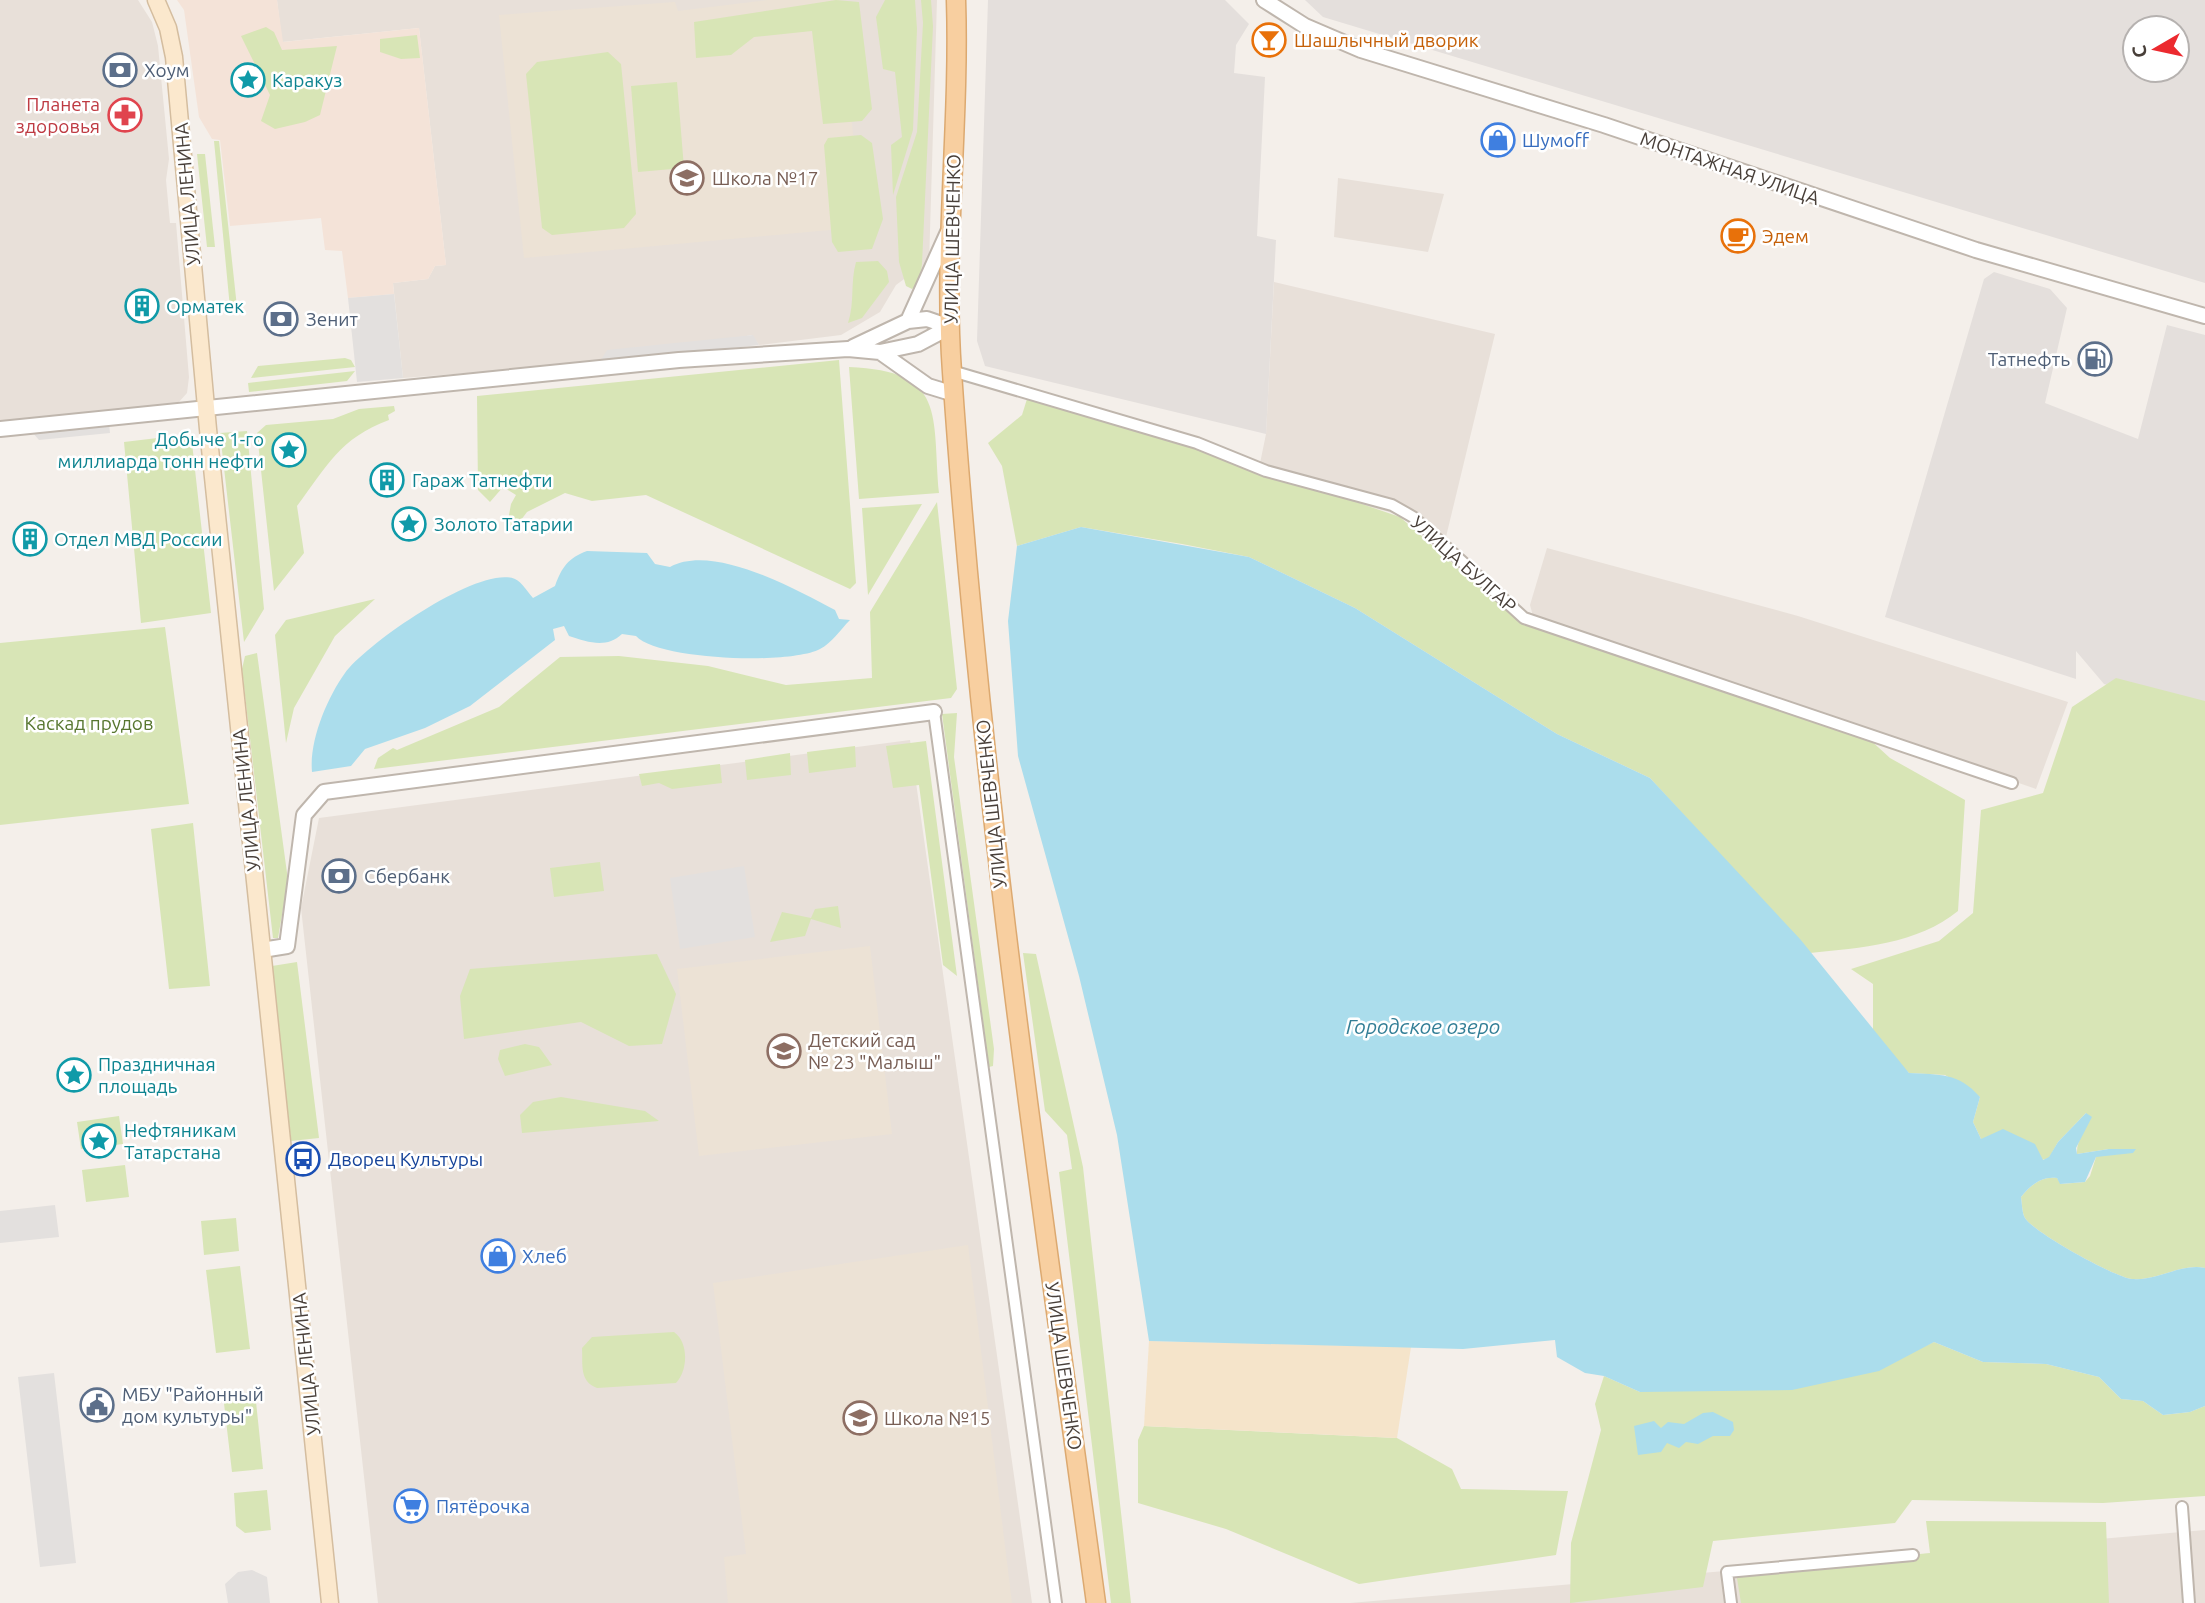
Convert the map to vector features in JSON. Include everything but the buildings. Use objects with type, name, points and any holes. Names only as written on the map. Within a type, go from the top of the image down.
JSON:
[{"type":"main road","name":"УЛИЦА ЛЕНИНА","points":[[156,0],[168,28],[174,57],[206,408],[330,1603]]},
{"type":"main road","name":"УЛИЦА ШЕВЧЕНКО","points":[[956,0],[950,327],[980,706],[1005,939],[1096,1603]]},
{"type":"street","name":"МОНТАЖНАЯ УЛИЦА","points":[[1264,0],[1305,26],[1361,50],[1604,125],[1976,250],[2205,316]]},
{"type":"street","points":[[908,321],[952,221]]},
{"type":"street","points":[[848,349],[908,321],[927,319],[950,327]]},
{"type":"street","points":[[0,429],[679,359],[848,349],[880,352],[918,344],[950,327]]},
{"type":"street","points":[[880,352],[928,386],[954,394]]},
{"type":"street","name":"УЛИЦА БУЛГАР","points":[[952,371],[1197,443],[1266,471],[1392,505],[1413,517],[1524,618],[2012,783]]},
{"type":"street","points":[[262,950],[287,946],[304,815],[324,792],[934,712],[1056,1603]]},
{"type":"street","points":[[2182,1507],[2189,1603]]},
{"type":"street","points":[[1731,1603],[1727,1572],[1913,1555]]},
{"type":"shaded area","points":[[0,0],[138,0],[152,22],[158,46],[169,159],[166,180],[170,223],[176,223],[189,377],[187,393],[178,403],[0,423]]},
{"type":"shaded area","points":[[177,0],[277,0],[283,42],[419,28],[446,265],[435,266],[428,279],[393,283],[394,294],[348,298],[342,251],[325,250],[321,218],[230,226],[220,140],[212,139],[199,117],[184,10]]},
{"type":"shaded area","points":[[277,0],[937,0],[929,264],[922,279],[911,274],[896,285],[880,312],[841,335],[759,345],[752,335],[599,363],[403,378],[393,283],[428,279],[435,266],[446,265],[419,28],[282,42]]},
{"type":"shaded area","name":"Школа №17","points":[[768,0],[840,0],[862,227],[524,258],[499,15],[675,2],[678,11]]},
{"type":"shaded area","points":[[988,0],[1225,0],[1249,24],[1236,45],[1234,73],[1265,77],[1257,236],[1276,240],[1266,434],[985,366],[977,341]]},
{"type":"shaded area","points":[[1305,0],[2205,0],[2205,283],[1323,17]]},
{"type":"shaded area","points":[[1338,178],[1444,194],[1428,252],[1334,237]]},
{"type":"shaded area","points":[[1994,272],[2050,289],[2067,308],[2045,403],[2138,439],[2167,325],[2205,335],[2205,712],[2104,684],[2076,651],[2076,679],[1885,617],[1984,279]]},
{"type":"shaded area","points":[[1274,282],[1495,334],[1445,541],[1405,516],[1257,478],[1266,434]]},
{"type":"shaded area","points":[[394,294],[403,378],[357,382],[348,298]]},
{"type":"shaded area","points":[[753,335],[759,345],[599,363],[607,350]]},
{"type":"shaded area","points":[[109,423],[110,433],[39,440],[32,432]]},
{"type":"shaded area","points":[[1547,548],[1798,616],[2068,702],[2036,789],[1533,616],[1530,605]]},
{"type":"shaded area","points":[[910,740],[1032,1603],[378,1603],[301,908],[319,818]]},
{"type":"shaded area","points":[[744,866],[755,937],[680,949],[670,878]]},
{"type":"shaded area","name":"Детский сад № 23 \"Малыш\"","points":[[870,946],[892,1134],[699,1156],[677,969]]},
{"type":"shaded area","points":[[55,1205],[59,1237],[0,1243],[0,1211]]},
{"type":"shaded area","name":"Школа №15","points":[[968,1245],[1012,1603],[728,1603],[724,1557],[746,1554],[713,1283]]},
{"type":"shaded area","points":[[54,1373],[76,1563],[40,1567],[18,1377]]},
{"type":"shaded area","points":[[2205,1530],[2205,1603],[1350,1603]]},
{"type":"shaded area","points":[[252,1570],[267,1577],[270,1603],[228,1603],[225,1584],[238,1572]]},
{"type":"green space","points":[[836,0],[859,2],[872,109],[862,121],[823,124],[812,31],[754,37],[731,55],[696,58],[694,22]]},
{"type":"green space","points":[[885,0],[915,0],[917,29],[913,130],[893,195],[891,145],[902,137],[895,72],[883,69],[876,17]]},
{"type":"green space","points":[[921,0],[931,0],[933,26],[922,264],[919,283],[912,289],[906,286],[899,262],[896,197],[917,132],[923,23]]},
{"type":"green space","points":[[266,27],[274,32],[282,50],[337,46],[320,115],[305,122],[275,129],[261,121],[270,95],[241,36]]},
{"type":"green space","points":[[417,35],[420,58],[401,59],[380,52],[380,39]]},
{"type":"green space","points":[[608,52],[621,64],[636,214],[624,228],[552,235],[542,228],[526,74],[537,62]]},
{"type":"green space","points":[[677,82],[684,168],[638,172],[631,86]]},
{"type":"green space","points":[[861,135],[872,143],[883,219],[872,249],[838,252],[832,242],[824,145],[828,138]]},
{"type":"green space","points":[[214,141],[219,141],[237,307],[230,308]]},
{"type":"green space","points":[[197,154],[205,154],[215,247],[207,247]]},
{"type":"green space","points":[[878,261],[887,271],[889,282],[862,318],[848,323],[856,262]]},
{"type":"green space","points":[[345,358],[351,360],[355,367],[251,378],[258,366]]},
{"type":"green space","points":[[839,360],[856,583],[850,589],[646,495],[592,501],[565,493],[527,512],[512,532],[507,526],[511,504],[516,495],[503,487],[490,502],[478,490],[477,396]]},
{"type":"green space","points":[[849,367],[881,370],[903,377],[919,388],[928,402],[933,419],[939,493],[859,499]]},
{"type":"green space","points":[[355,371],[347,381],[249,392],[248,383]]},
{"type":"green space","points":[[1027,399],[1180,442],[1400,517],[1517,620],[1867,737],[1890,758],[1965,800],[1958,911],[1925,931],[1907,937],[1868,946],[1810,953],[1650,778],[1557,734],[1355,608],[1249,557],[1182,544],[1081,527],[1017,546],[1002,466],[988,443],[1022,415]]},
{"type":"green space","points":[[394,406],[395,411],[388,415],[389,420],[358,435],[336,455],[297,506],[304,553],[274,591],[257,433],[266,425],[333,419],[359,409]]},
{"type":"green space","points":[[247,431],[264,609],[244,642],[220,433]]},
{"type":"green space","points":[[191,434],[211,613],[141,623],[124,442]]},
{"type":"green space","points":[[937,502],[957,689],[951,698],[374,769],[378,758],[393,748],[397,750],[499,707],[560,657],[619,656],[708,666],[786,685],[872,678],[870,612]]},
{"type":"green space","points":[[922,504],[868,595],[862,508]]},
{"type":"green space","points":[[375,599],[335,636],[294,708],[286,743],[275,635],[286,620]]},
{"type":"green space","name":"Каскад прудов","points":[[165,627],[189,804],[0,825],[0,643]]},
{"type":"green space","points":[[257,653],[288,880],[278,938],[273,938],[242,669],[245,656]]},
{"type":"green space","points":[[2116,678],[2205,701],[2205,1268],[2187,1268],[2141,1279],[2123,1277],[2093,1263],[2031,1225],[2024,1216],[2021,1197],[2033,1185],[2051,1178],[2057,1178],[2061,1184],[2085,1182],[2090,1176],[2096,1157],[2109,1149],[2077,1154],[2078,1143],[2086,1125],[2086,1113],[2058,1142],[2049,1158],[2042,1160],[1981,1139],[1973,1122],[1980,1097],[1945,1075],[1909,1073],[1873,1039],[1873,984],[1851,969],[1939,941],[1973,913],[1981,810],[2043,793],[2072,707]]},
{"type":"green space","points":[[957,713],[954,757],[994,1049],[993,1066],[989,1067],[942,714]]},
{"type":"green space","points":[[926,741],[957,976],[943,965],[919,785],[893,788],[886,746]]},
{"type":"green space","points":[[855,746],[856,767],[809,773],[807,752]]},
{"type":"green space","points":[[790,753],[791,775],[747,780],[745,760]]},
{"type":"green space","points":[[720,764],[722,783],[672,789],[659,783],[642,786],[639,774]]},
{"type":"green space","points":[[193,823],[210,986],[169,989],[151,829]]},
{"type":"green space","points":[[600,862],[604,891],[554,897],[550,868]]},
{"type":"green space","points":[[838,906],[841,928],[811,919],[805,936],[770,942],[782,912],[811,918],[815,909]]},
{"type":"green space","points":[[1023,953],[1036,954],[1083,1167],[1131,1603],[1111,1603],[1059,1172],[1072,1169],[1067,1135],[1045,1111]]},
{"type":"green space","points":[[657,954],[676,994],[662,1044],[629,1046],[581,1022],[464,1039],[460,996],[470,969]]},
{"type":"green space","points":[[297,962],[319,1138],[291,1141],[272,966]]},
{"type":"green space","points":[[525,1044],[539,1047],[552,1065],[505,1076],[498,1059],[500,1050]]},
{"type":"green space","points":[[561,1097],[645,1111],[659,1121],[522,1133],[520,1115],[533,1102]]},
{"type":"green space","points":[[119,1116],[123,1144],[81,1149],[77,1122]]},
{"type":"green space","points":[[125,1165],[129,1197],[86,1202],[82,1170]]},
{"type":"green space","points":[[236,1218],[239,1251],[204,1255],[201,1221]]},
{"type":"green space","points":[[240,1266],[250,1349],[216,1353],[206,1270]]},
{"type":"green space","points":[[674,1332],[682,1343],[685,1357],[683,1371],[676,1383],[597,1388],[587,1381],[582,1366],[582,1348],[592,1337]]},
{"type":"green space","points":[[1934,1342],[1983,1362],[2046,1364],[2099,1377],[2121,1399],[2143,1401],[2163,1415],[2190,1412],[2205,1406],[2205,1496],[2103,1503],[1912,1500],[1895,1523],[1713,1541],[1703,1587],[1570,1603],[1571,1543],[1601,1430],[1595,1404],[1604,1376],[1640,1392],[1916,1350]]},
{"type":"green space","points":[[255,1392],[263,1469],[232,1472],[223,1395]]},
{"type":"green space","points":[[1144,1426],[1397,1438],[1452,1469],[1461,1489],[1568,1491],[1556,1555],[1359,1584],[1226,1529],[1138,1503],[1138,1440]]},
{"type":"green space","points":[[267,1490],[271,1530],[245,1533],[236,1526],[234,1493]]},
{"type":"green space","points":[[1926,1521],[2106,1522],[2109,1603],[1741,1603],[1736,1572],[1930,1553]]},
{"type":"sand","points":[[1149,1341],[1411,1347],[1397,1438],[1144,1426]]},
{"type":"water","name":"Городское озеро","points":[[1081,527],[1249,557],[1355,608],[1557,734],[1650,778],[1800,939],[1909,1073],[1948,1076],[1964,1083],[1980,1097],[1973,1122],[1981,1139],[2003,1129],[2035,1144],[2043,1160],[2049,1157],[2058,1142],[2086,1113],[2092,1117],[2076,1148],[2077,1154],[2109,1149],[2136,1149],[2133,1153],[2096,1157],[2085,1182],[2060,1184],[2057,1178],[2046,1178],[2037,1182],[2021,1197],[2023,1213],[2031,1225],[2058,1243],[2123,1277],[2141,1279],[2187,1268],[2205,1268],[2205,1406],[2190,1412],[2163,1415],[2143,1401],[2121,1399],[2099,1377],[2046,1364],[1983,1362],[1934,1342],[1879,1371],[1792,1390],[1640,1392],[1604,1376],[1585,1373],[1557,1357],[1555,1340],[1463,1349],[1149,1341],[1117,1135],[1079,976],[1018,756],[1008,621],[1017,546]]},
{"type":"water","points":[[587,551],[647,553],[655,564],[670,567],[688,561],[731,565],[777,581],[835,610],[839,619],[850,620],[820,649],[782,657],[754,658],[696,655],[670,650],[649,644],[636,636],[622,634],[603,643],[590,642],[569,636],[564,626],[553,629],[555,640],[470,706],[425,728],[365,749],[351,766],[312,772],[316,734],[332,695],[345,673],[376,644],[425,610],[477,583],[499,578],[515,579],[533,598],[555,586],[566,564]]},
{"type":"water","points":[[1713,1412],[1733,1422],[1734,1430],[1730,1436],[1713,1436],[1698,1444],[1686,1442],[1679,1448],[1667,1443],[1661,1452],[1638,1455],[1634,1426],[1654,1421],[1661,1428],[1668,1422],[1684,1424],[1703,1413]]},
{"type":"place","name":"Шашлычный дворик","points":[[1269,40]]},
{"type":"place","name":"Хоум","points":[[120,70]]},
{"type":"place","name":"Каракуз","points":[[248,80]]},
{"type":"place","name":"Планета здоровья","points":[[125,115]]},
{"type":"place","name":"Шумоff","points":[[1498,140]]},
{"type":"place","name":"Школа №17","points":[[687,178]]},
{"type":"place","name":"Эдем","points":[[1738,236]]},
{"type":"place","name":"Орматек","points":[[142,306]]},
{"type":"place","name":"Зенит","points":[[281,319]]},
{"type":"place","name":"Татнефть","points":[[2095,359]]},
{"type":"place","name":"Добыче 1-го миллиарда тонн нефти","points":[[289,450]]},
{"type":"place","name":"Гараж Татнефти","points":[[387,480]]},
{"type":"place","name":"Золото Татарии","points":[[409,524]]},
{"type":"place","name":"Отдел МВД России","points":[[30,539]]},
{"type":"place","name":"Сбербанк","points":[[339,876]]},
{"type":"place","name":"Детский сад № 23 \"Малыш\"","points":[[784,1051]]},
{"type":"place","name":"Праздничная площадь","points":[[74,1075]]},
{"type":"place","name":"Нефтяникам Татарстана","points":[[99,1141]]},
{"type":"place","name":"Дворец Культуры","points":[[303,1159]]},
{"type":"place","name":"Хлеб","points":[[498,1256]]},
{"type":"place","name":"МБУ \"Районный дом культуры\"","points":[[97,1405]]},
{"type":"place","name":"Школа №15","points":[[860,1418]]},
{"type":"place","name":"Пятёрочка","points":[[411,1506]]}]
